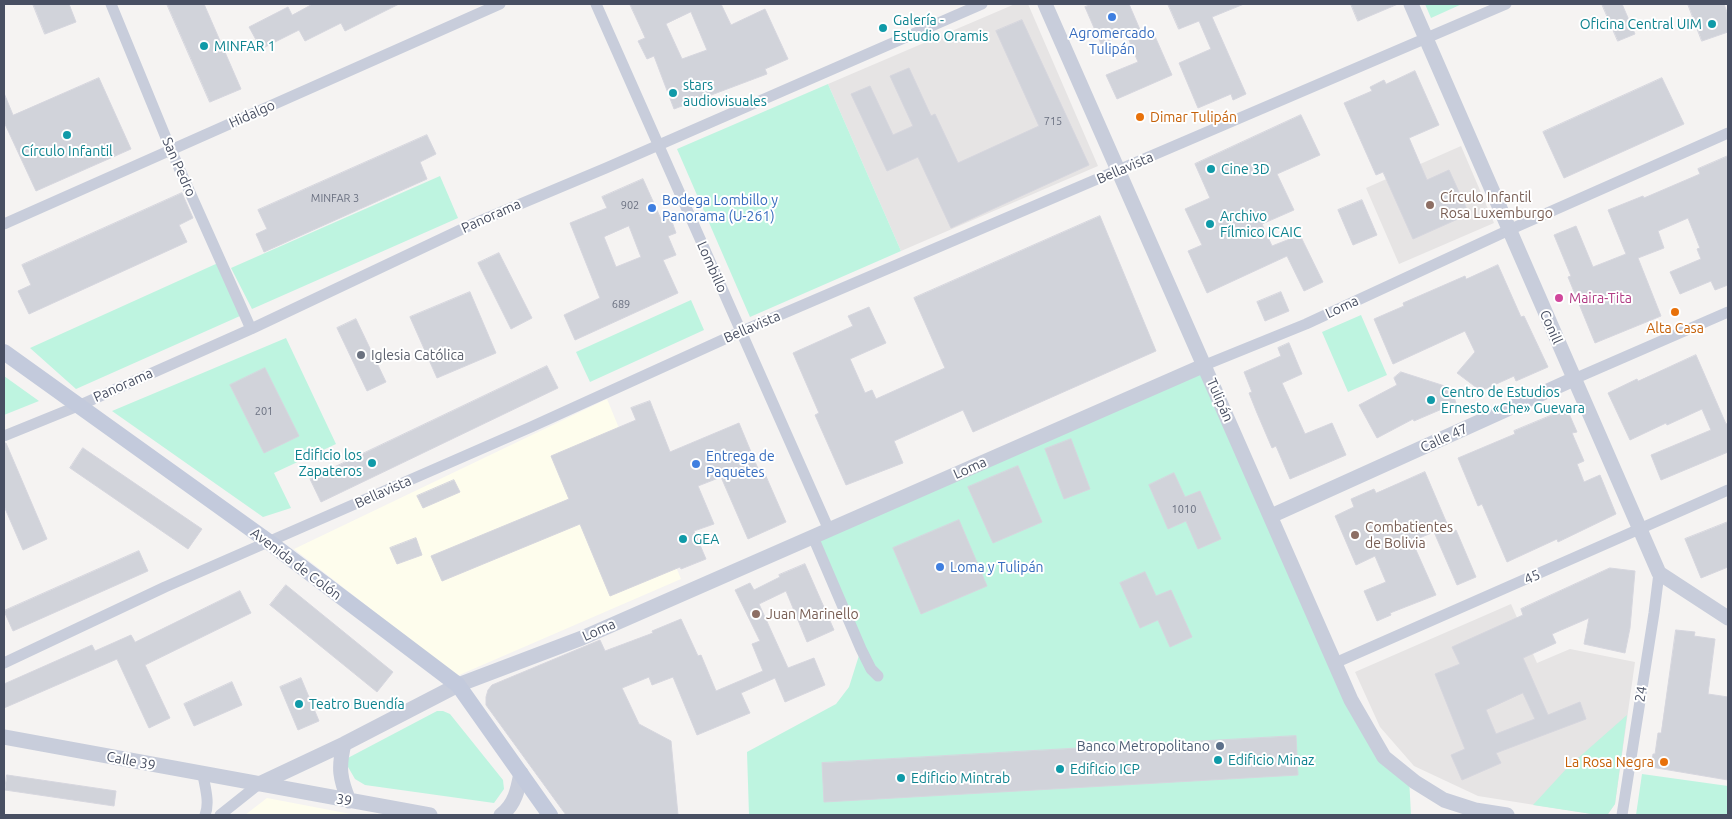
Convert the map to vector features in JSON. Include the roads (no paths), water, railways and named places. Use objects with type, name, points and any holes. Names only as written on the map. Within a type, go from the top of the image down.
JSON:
[{"type":"main road","name":"Avenida de Colón","points":[[4,352],[269,542],[458,685],[550,815]]},
{"type":"street","name":"San Pedro","points":[[111,4],[172,150],[251,329]]},
{"type":"street","name":"Hidalgo","points":[[4,224],[500,4]]},
{"type":"street","name":"Lombillo","points":[[596,4],[829,530]]},
{"type":"street","name":"Panorama","points":[[4,436],[78,406],[251,329],[475,222],[982,4]]},
{"type":"street","name":"Tulipán","points":[[1045,4],[1351,700],[1384,757],[1415,782],[1444,800],[1475,810],[1507,815]]},
{"type":"street","name":"Conill","points":[[1411,4],[1659,573]]},
{"type":"street","name":"Bellavista","points":[[4,663],[165,587],[740,332],[1506,4]]},
{"type":"street","name":"Loma","points":[[220,815],[258,784],[344,744],[458,685],[582,638],[1204,366],[1306,324],[1509,230],[1728,133]]},
{"type":"street","name":"Calle 47","points":[[1271,516],[1574,379],[1728,312]]},
{"type":"street","name":"45","points":[[1335,663],[1728,490]]},
{"type":"street","points":[[813,537],[861,649],[871,669],[878,676]]},
{"type":"street","points":[[1659,573],[1728,618]]},
{"type":"street","name":"24","points":[[1622,815],[1659,573]]},
{"type":"street","name":"Calle 39","points":[[4,737],[258,784]]},
{"type":"street","points":[[344,744],[340,762],[340,778],[349,801]]},
{"type":"street","points":[[501,815],[514,801],[521,773]]},
{"type":"street","points":[[203,775],[207,811],[205,815]]},
{"type":"street","name":"39","points":[[258,784],[430,815]]},
{"type":"place","name":"Agromercado Tulipán","points":[[1112,17]]},
{"type":"place","name":"Oficina Central UIM","points":[[1712,24]]},
{"type":"place","name":"Galería - Estudio Oramis","points":[[883,28]]},
{"type":"place","name":"MINFAR 1","points":[[204,46]]},
{"type":"place","name":"stars audiovisuales","points":[[673,93]]},
{"type":"place","name":"Dimar Tulipán","points":[[1140,117]]},
{"type":"place","name":"Círculo Infantil","points":[[67,135]]},
{"type":"place","name":"Cine 3D","points":[[1211,169]]},
{"type":"place","name":"Círculo Infantil Rosa Luxemburgo","points":[[1430,205]]},
{"type":"place","name":"Bodega Lombillo y Panorama (U-261)","points":[[652,208]]},
{"type":"place","name":"Archivo Fílmico ICAIC","points":[[1210,224]]},
{"type":"place","name":"Maira-Tita","points":[[1559,298]]},
{"type":"place","name":"Alta Casa","points":[[1675,312]]},
{"type":"place","name":"Iglesia Católica","points":[[361,355]]},
{"type":"place","name":"Centro de Estudios Ernesto «Che» Guevara","points":[[1431,400]]},
{"type":"place","name":"Edificio los Zapateros","points":[[372,463]]},
{"type":"place","name":"Entrega de Paquetes","points":[[696,464]]},
{"type":"place","name":"Combatientes de Bolivia","points":[[1355,535]]},
{"type":"place","name":"GEA","points":[[683,539]]},
{"type":"place","name":"Loma y Tulipán","points":[[940,567]]},
{"type":"place","name":"Juan Marinello","points":[[756,614]]},
{"type":"place","name":"Teatro Buendía","points":[[299,704]]},
{"type":"place","name":"Banco Metropolitano","points":[[1220,746]]},
{"type":"place","name":"Edificio Minaz","points":[[1218,760]]},
{"type":"place","name":"La Rosa Negra","points":[[1664,762]]},
{"type":"place","name":"Edificio ICP","points":[[1060,769]]},
{"type":"place","name":"Edificio Mintrab","points":[[901,778]]}]
